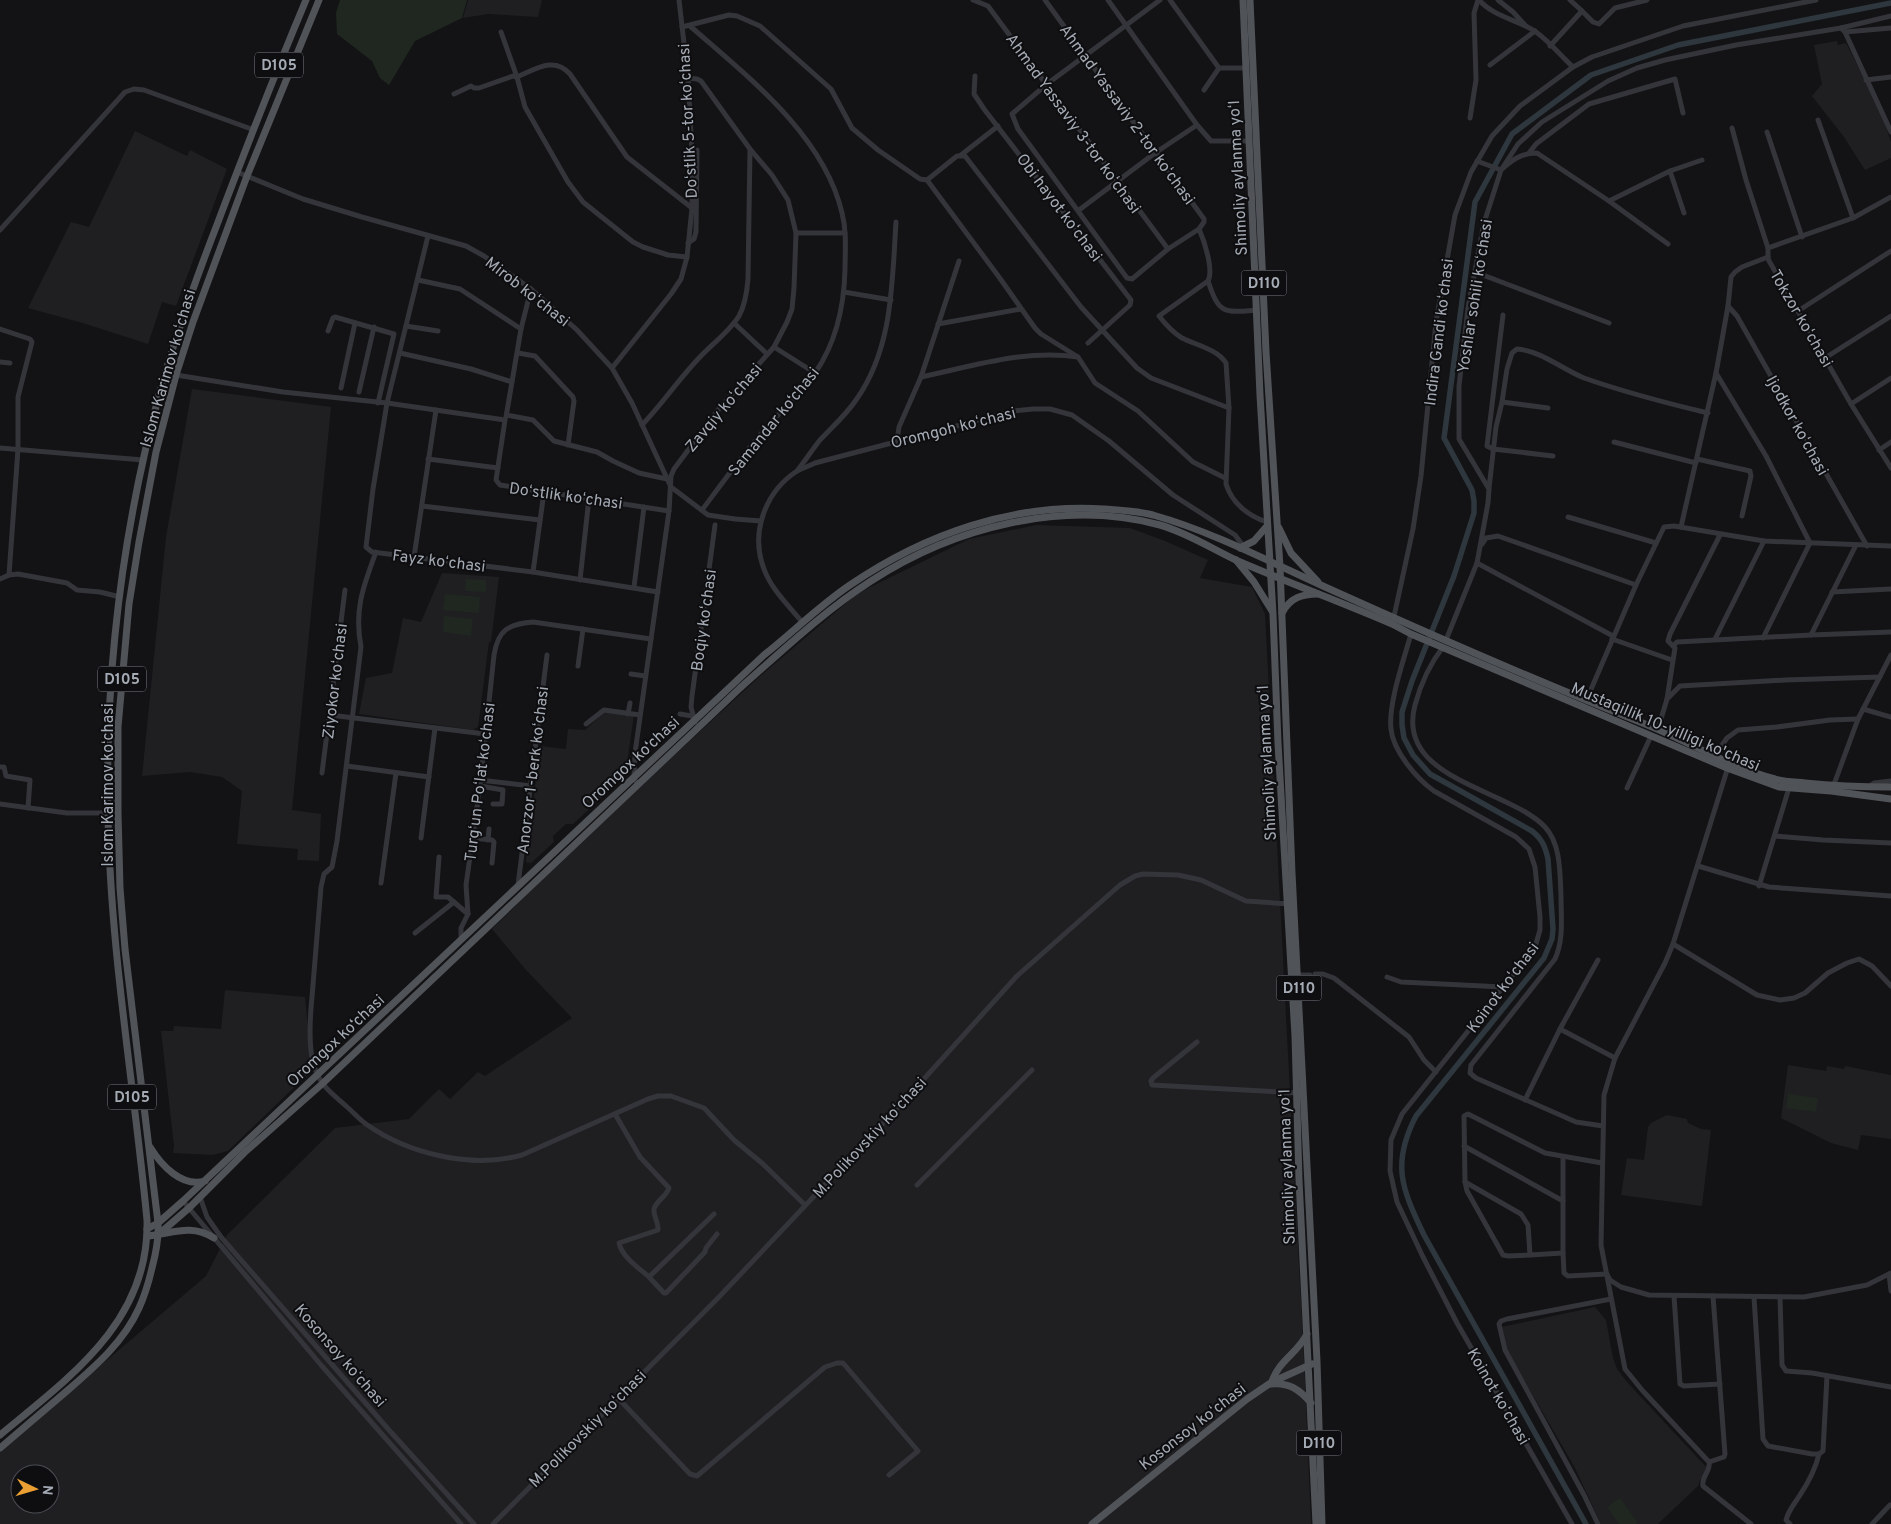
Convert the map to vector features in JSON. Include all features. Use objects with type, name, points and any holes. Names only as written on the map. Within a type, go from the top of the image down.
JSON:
[{"type":"main road","name":"Islom Karimov koʻchasi","points":[[0,1435],[84,1362],[104,1342],[120,1321],[140,1276],[147,1233],[116,946],[108,814],[109,717],[120,597],[129,536],[144,460],[162,385],[184,316],[237,172],[306,0]]},
{"type":"main road","name":"Islom Karimov koʻchasi","points":[[0,1448],[92,1369],[111,1350],[139,1309],[149,1282],[159,1234],[125,949],[120,888],[118,727],[129,604],[138,542],[164,415],[192,322],[247,176],[319,0]]},
{"type":"main road","name":"Shimoliy aylanma yoʻl","points":[[1244,0],[1257,310],[1280,567],[1275,681],[1298,975],[1317,1361],[1322,1524]]},
{"type":"main road","name":"Shimoliy aylanma yoʻl","points":[[1250,0],[1260,192],[1267,524],[1270,574],[1277,615]]},
{"type":"main road","points":[[294,29],[305,34]]},
{"type":"main road","points":[[1252,194],[1260,192]]},
{"type":"main road","name":"Oromgox ko‘chasi","points":[[147,1233],[695,722],[764,655],[848,586],[907,551],[946,534],[1005,516],[1071,508],[1125,511],[1167,520],[1240,548],[1393,620]]},
{"type":"main road","name":"Oromgox ko‘chasi","points":[[159,1234],[189,1208],[245,1152],[322,1084],[638,786],[695,722],[842,602],[891,569],[948,542],[1001,524],[1064,517],[1095,517],[1140,521],[1162,526],[1205,543],[1236,560],[1270,574],[1393,620]]},
{"type":"main road","points":[[1240,548],[1254,541],[1267,524]]},
{"type":"main road","points":[[1277,524],[1291,553],[1321,586]]},
{"type":"main road","points":[[1236,560],[1277,615],[1293,599],[1306,594],[1322,594]]},
{"type":"main road","points":[[1393,620],[1417,628],[1442,643]]},
{"type":"main road","points":[[1393,620],[1414,635],[1442,643]]},
{"type":"main road","name":"Mustaqillik 10-yilligi ko'chasi","points":[[1442,643],[1585,704],[1651,736],[1728,765],[1778,787],[1891,787]]},
{"type":"main road","name":"Mustaqillik 10-yilligi ko'chasi","points":[[1585,704],[1658,729],[1714,755],[1728,765],[1776,780],[1891,799]]},
{"type":"main road","name":"Shimoliy aylanma yoʻl","points":[[1291,904],[1299,1180],[1316,1524]]},
{"type":"main road","points":[[148,1143],[161,1161],[181,1179],[192,1182],[205,1180]]},
{"type":"main road","points":[[1299,1180],[1308,1179]]},
{"type":"main road","points":[[147,1233],[159,1234],[196,1230],[214,1238]]},
{"type":"main road","points":[[1308,1334],[1299,1348],[1278,1368],[1270,1383],[1291,1386],[1303,1394],[1311,1404]]},
{"type":"main road","name":"Kosonsoy koʻchasi","points":[[1092,1524],[1226,1415],[1270,1383],[1317,1361]]},
{"type":"street","name":"Doʻstlik 5-tor koʻchasi","points":[[612,368],[671,294],[681,279],[687,257],[692,208],[692,153],[688,78],[679,0]]},
{"type":"street","name":"Ahmad Yassaviy 2-tor koʻchasi","points":[[1045,0],[1204,219],[1199,229]]},
{"type":"street","points":[[1108,0],[1197,125],[1211,141],[1249,141]]},
{"type":"street","points":[[1160,0],[1047,84],[1012,114],[1012,118],[1018,129],[1128,279],[1132,279],[1168,249],[1199,229],[1210,265],[1211,276],[1208,281],[1159,316],[1170,329],[1181,337],[1213,352],[1224,360],[1227,368],[1229,408],[1225,478],[1227,489],[1241,508],[1267,524]]},
{"type":"street","points":[[1170,0],[1219,68]]},
{"type":"street","points":[[1470,118],[1476,80],[1474,13],[1479,0],[1502,16],[1535,31],[1573,67]]},
{"type":"street","points":[[1498,0],[1529,29]]},
{"type":"street","points":[[1570,0],[1593,22],[1599,24],[1616,8],[1647,0]]},
{"type":"street","points":[[1776,0],[1782,6]]},
{"type":"street","name":"Indira Gandi koʻchasi","points":[[1393,620],[1413,529],[1421,476],[1440,296],[1454,215],[1471,172],[1492,136],[1520,106],[1573,67],[1592,57],[1683,26],[1782,6],[1788,2],[1816,0]]},
{"type":"street","name":"Ahmad Yassaviy 3-tor koʻchasi","points":[[976,1],[988,6],[1168,249]]},
{"type":"street","points":[[1550,46],[1582,11]]},
{"type":"street","points":[[682,27],[729,15],[737,16],[760,26],[831,90],[852,128],[885,155],[920,179],[927,180],[1041,334],[1078,357],[1095,383],[1138,411],[1193,462],[1225,478]]},
{"type":"street","name":"Yoshlar sohili koʻchasi","points":[[1842,30],[1891,16]]},
{"type":"street","name":"Samandar ko‘chasi","points":[[690,26],[776,103],[805,138],[833,183],[842,213],[845,233],[844,292],[835,332],[815,373],[748,448],[702,510]]},
{"type":"street","name":"Yoshlar sohili koʻchasi","points":[[1489,489],[1459,439],[1459,386],[1468,308],[1484,223],[1502,170],[1518,144],[1542,122],[1608,81],[1637,68],[1736,45],[1842,30],[1891,28]]},
{"type":"street","points":[[1842,30],[1890,128]]},
{"type":"street","points":[[1490,65],[1535,31]]},
{"type":"street","points":[[501,32],[517,77],[525,107],[568,182],[583,202],[633,242],[668,255],[687,257]]},
{"type":"street","points":[[454,94],[471,86],[479,88],[514,76],[517,77],[544,66],[557,64],[563,66],[626,157],[692,208]]},
{"type":"street","points":[[1219,68],[1246,68]]},
{"type":"street","points":[[1204,90],[1219,68]]},
{"type":"street","name":"Obi hayot koʻchasi","points":[[975,76],[974,94],[984,109],[1131,300],[1130,305],[1088,342]]},
{"type":"street","points":[[1866,80],[1891,77]]},
{"type":"street","name":"Zavqiy koʻchasi","points":[[634,778],[645,676],[674,469],[713,416],[774,347],[792,309],[794,288],[796,233],[788,200],[701,81],[688,78]]},
{"type":"street","points":[[1529,153],[1536,144],[1589,104],[1662,81],[1675,79],[1683,113]]},
{"type":"street","points":[[0,230],[125,92],[134,89],[144,90],[254,130]]},
{"type":"street","points":[[1818,120],[1852,218]]},
{"type":"street","points":[[1079,210],[1155,152],[1197,125]]},
{"type":"street","points":[[927,180],[998,126]]},
{"type":"street","name":"Tokzor koʻchasi","points":[[1732,128],[1746,180],[1768,248],[1768,257],[1851,404],[1891,468]]},
{"type":"street","points":[[1766,132],[1802,237]]},
{"type":"street","points":[[642,425],[700,357],[734,323],[743,306],[748,287],[750,149]]},
{"type":"street","points":[[688,243],[694,239],[696,232],[697,150]]},
{"type":"street","points":[[1477,161],[1502,170],[1512,160],[1529,153],[1537,153],[1609,201],[1668,244]]},
{"type":"street","points":[[961,155],[965,156],[1081,308],[1144,374],[1229,408]]},
{"type":"street","points":[[1609,201],[1670,171],[1702,160]]},
{"type":"street","points":[[1670,171],[1684,213]]},
{"type":"street","name":"Mirob koʻchasi","points":[[237,172],[303,199],[466,246],[484,256],[531,289],[577,330],[612,368],[672,487]]},
{"type":"street","points":[[1768,248],[1852,218],[1891,198]]},
{"type":"street","points":[[797,471],[856,400],[876,362],[891,300],[896,222]]},
{"type":"street","points":[[796,233],[845,233]]},
{"type":"street","points":[[387,403],[428,236]]},
{"type":"street","points":[[1798,311],[1891,251]]},
{"type":"street","points":[[1681,527],[1716,373],[1728,306],[1731,277],[1735,272],[1757,260],[1768,257]]},
{"type":"street","points":[[897,441],[899,427],[921,378],[959,261]]},
{"type":"street","points":[[1475,272],[1609,323]]},
{"type":"street","points":[[418,280],[460,289],[521,329]]},
{"type":"street","points":[[1208,281],[1214,299],[1219,307],[1224,310],[1231,312],[1257,310]]},
{"type":"street","name":"Doʻstlik koʻchasi","points":[[531,289],[521,329],[496,480],[500,485],[669,511]]},
{"type":"street","points":[[844,292],[891,300]]},
{"type":"street","name":"Ijodkor koʻchasi","points":[[1728,306],[1737,316],[1867,546]]},
{"type":"street","points":[[938,324],[1021,309]]},
{"type":"street","points":[[1503,315],[1487,446],[1493,449],[1553,456]]},
{"type":"street","points":[[328,331],[335,316],[394,334],[378,403]]},
{"type":"street","points":[[1825,358],[1891,316]]},
{"type":"street","points":[[341,388],[355,323]]},
{"type":"street","points":[[734,323],[767,354]]},
{"type":"street","points":[[406,326],[438,331]]},
{"type":"street","points":[[359,392],[374,327]]},
{"type":"street","points":[[0,329],[30,339],[32,342],[18,397],[18,449],[9,575]]},
{"type":"street","points":[[774,347],[815,373]]},
{"type":"street","points":[[1603,1126],[1581,1124],[1476,1078],[1470,1073],[1470,1068],[1555,959],[1559,950],[1562,931],[1559,863],[1554,844],[1545,827],[1526,813],[1445,772],[1431,760],[1420,747],[1414,732],[1414,708],[1428,669],[1442,643],[1477,563],[1487,518],[1496,427],[1507,369],[1512,353],[1519,349],[1543,357],[1583,377],[1655,400],[1708,413]]},
{"type":"street","points":[[400,353],[471,369],[512,382]]},
{"type":"street","points":[[518,353],[535,356],[573,397],[568,445]]},
{"type":"street","points":[[921,378],[1015,356],[1032,354],[1078,357]]},
{"type":"street","points":[[0,362],[10,363]]},
{"type":"street","points":[[1716,373],[1766,456],[1810,543]]},
{"type":"street","points":[[176,375],[283,392],[533,420],[551,439],[597,452],[640,473],[667,479]]},
{"type":"street","points":[[1851,404],[1891,378]]},
{"type":"street","points":[[1502,402],[1548,408]]},
{"type":"street","name":"Fayz koʻchasi","points":[[387,403],[365,544],[368,549],[376,552],[533,572],[658,592]]},
{"type":"street","name":"Oromgoh koʻchasi","points":[[802,622],[764,570],[760,553],[761,521],[766,506],[786,480],[797,471],[815,463],[1014,411],[1033,408],[1061,411],[1088,425],[1173,495],[1235,535],[1241,543],[1240,548]]},
{"type":"street","points":[[414,557],[436,410]]},
{"type":"street","points":[[1614,442],[1750,471],[1751,476],[1742,516]]},
{"type":"street","points":[[1879,450],[1891,442]]},
{"type":"street","points":[[0,448],[144,460]]},
{"type":"street","points":[[428,459],[498,468]]},
{"type":"street","points":[[672,487],[708,515],[761,521]]},
{"type":"street","points":[[533,572],[544,492]]},
{"type":"street","points":[[580,580],[588,498]]},
{"type":"street","points":[[422,506],[540,520]]},
{"type":"street","points":[[634,587],[644,507]]},
{"type":"street","points":[[1568,517],[1656,543]]},
{"type":"street","name":"Boqiy koʻchasi","points":[[695,722],[692,696],[715,525]]},
{"type":"street","points":[[1585,704],[1636,585],[1664,527],[1681,527],[1764,541],[1891,546]]},
{"type":"street","points":[[1658,729],[1667,699],[1675,648],[1668,641],[1670,634],[1720,534]]},
{"type":"street","points":[[1482,544],[1486,538],[1498,536],[1636,585]]},
{"type":"street","points":[[1715,639],[1764,541]]},
{"type":"street","points":[[1763,638],[1810,543]]},
{"type":"street","points":[[1811,634],[1856,545]]},
{"type":"street","points":[[376,552],[362,590],[358,630],[361,647],[347,766],[332,867],[324,874],[319,906],[311,1016],[313,1060],[322,1084],[366,1124],[406,1146],[427,1153],[492,1160],[522,1155],[658,1096],[671,1096],[694,1102],[704,1108],[734,1140],[763,1164],[806,1205]]},
{"type":"street","points":[[1477,563],[1613,638],[1672,660]]},
{"type":"street","points":[[0,579],[18,574],[67,583],[77,590],[100,592],[120,597]]},
{"type":"street","points":[[1832,592],[1891,589]]},
{"type":"street","name":"Ziyokor koʻchasi","points":[[322,773],[345,590]]},
{"type":"street","name":"Turgʻun Poʻlat koʻchasi","points":[[461,939],[461,928],[468,914],[466,885],[498,637],[508,628],[533,622],[583,629]]},
{"type":"street","points":[[578,666],[583,629],[651,639]]},
{"type":"street","points":[[1673,646],[1677,642],[1685,640],[1891,632]]},
{"type":"street","name":"Koinot koʻchasi","points":[[1414,635],[1394,702],[1391,719],[1391,730],[1401,753],[1424,784],[1516,837],[1529,849],[1533,857],[1540,917],[1539,939],[1535,947],[1402,1114],[1394,1130],[1389,1153],[1390,1171],[1395,1197],[1401,1214],[1457,1323],[1572,1524]]},
{"type":"street","name":"Anorzor 1-berk koʻchasi","points":[[518,885],[547,655]]},
{"type":"street","points":[[1832,788],[1858,719],[1889,664],[1891,655]]},
{"type":"street","points":[[631,674],[645,676]]},
{"type":"street","points":[[1667,699],[1675,689],[1688,685],[1880,677]]},
{"type":"street","points":[[628,714],[630,703]]},
{"type":"street","points":[[1863,709],[1891,717]]},
{"type":"street","points":[[586,724],[604,710],[640,715]]},
{"type":"street","points":[[680,714],[695,722]]},
{"type":"street","points":[[330,715],[485,734]]},
{"type":"street","points":[[1714,755],[1727,738],[1738,730],[1777,728],[1830,720],[1858,719]]},
{"type":"street","points":[[421,838],[435,728]]},
{"type":"street","points":[[1628,788],[1651,736]]},
{"type":"street","points":[[1728,765],[1673,944],[1665,963],[1614,1058],[1604,1095],[1600,1238],[1602,1257],[1625,1369],[1709,1462],[1709,1470],[1703,1479],[1703,1486],[1751,1524]]},
{"type":"street","points":[[347,766],[428,777]]},
{"type":"street","points":[[0,767],[4,767],[6,776],[30,780],[28,808]]},
{"type":"street","points":[[381,883],[396,773]]},
{"type":"street","points":[[634,778],[638,786]]},
{"type":"street","points":[[1869,787],[1874,783],[1891,781]]},
{"type":"street","points":[[480,783],[531,786]]},
{"type":"street","points":[[480,783],[503,790],[502,804],[493,804]]},
{"type":"street","points":[[1759,886],[1776,836],[1789,788]]},
{"type":"street","points":[[0,804],[67,813],[118,813]]},
{"type":"street","points":[[488,840],[489,828]]},
{"type":"street","points":[[1776,836],[1823,840],[1891,842]]},
{"type":"street","points":[[472,838],[494,842],[492,863]]},
{"type":"street","points":[[439,857],[436,898],[448,897],[468,914]]},
{"type":"street","points":[[1698,866],[1759,886],[1788,890],[1891,896]]},
{"type":"street","name":"M.Polikovskiy koʻchasi","points":[[493,1524],[617,1397],[718,1298],[904,1101],[1017,976],[1120,885],[1135,876],[1143,874],[1178,875],[1201,880],[1246,900],[1291,904]]},
{"type":"street","points":[[506,897],[512,904]]},
{"type":"street","points":[[415,933],[454,902]]},
{"type":"street","points":[[1673,944],[1757,995],[1780,1000],[1794,998],[1805,993],[1828,973],[1859,959],[1872,966],[1891,986]]},
{"type":"street","points":[[1525,1100],[1560,1029],[1598,960]]},
{"type":"street","points":[[1298,975],[1323,974],[1334,978],[1410,1037],[1424,1060],[1436,1072]]},
{"type":"street","points":[[1387,977],[1401,982],[1502,987]]},
{"type":"street","points":[[1560,1029],[1614,1058]]},
{"type":"street","points":[[1197,1042],[1153,1078],[1152,1084],[1297,1093]]},
{"type":"street","points":[[917,1185],[1032,1070]]},
{"type":"street","points":[[615,1114],[640,1157],[669,1188],[667,1193],[654,1207],[658,1230],[619,1243],[623,1252],[666,1293],[705,1252],[717,1234]]},
{"type":"street","points":[[1563,1253],[1530,1256],[1503,1255],[1467,1192],[1464,1118],[1468,1114],[1535,1149],[1602,1163]]},
{"type":"street","points":[[1464,1146],[1563,1201]]},
{"type":"street","points":[[1562,1156],[1564,1271],[1566,1276],[1607,1274]]},
{"type":"street","points":[[1466,1182],[1522,1214],[1528,1225],[1530,1256]]},
{"type":"street","name":"Kosonsoy koʻchasi","points":[[200,1197],[207,1217],[221,1237],[389,1430],[474,1524]]},
{"type":"street","name":"Kosonsoy koʻchasi","points":[[183,1201],[397,1453],[461,1524]]},
{"type":"street","points":[[649,1277],[714,1214]]},
{"type":"street","points":[[1607,1274],[1610,1280],[1621,1287],[1649,1295],[1804,1297],[1867,1286],[1890,1274],[1891,1291]]},
{"type":"street","points":[[1674,1296],[1680,1384],[1684,1386],[1720,1384]]},
{"type":"street","points":[[1709,1462],[1724,1457],[1725,1454],[1714,1296]]},
{"type":"street","points":[[1754,1297],[1763,1439],[1768,1446],[1819,1454]]},
{"type":"street","points":[[1780,1297],[1783,1368],[1788,1372],[1827,1376],[1891,1387]]},
{"type":"street","points":[[1598,1524],[1504,1350],[1499,1326],[1501,1321],[1507,1319],[1611,1299]]},
{"type":"street","points":[[617,1397],[690,1474],[697,1476],[825,1367],[843,1363],[918,1451],[888,1475]]},
{"type":"street","points":[[1790,1524],[1786,1520],[1788,1514],[1802,1492],[1818,1460],[1819,1454],[1823,1451],[1827,1376]]},
{"type":"street","points":[[1872,1524],[1891,1505]]},
{"type":"shaded area","points":[[340,0],[467,0],[462,18],[415,41],[389,85],[380,78],[372,61],[337,34],[336,13]]},
{"type":"shaded area","points":[[468,0],[542,0],[538,17],[488,14],[463,18]]},
{"type":"shaded area","points":[[1837,41],[1838,45],[1846,43],[1881,112],[1891,142],[1891,158],[1865,170],[1844,137],[1812,96],[1822,84],[1814,45]]},
{"type":"shaded area","points":[[135,131],[187,156],[190,150],[227,169],[176,306],[162,302],[148,344],[28,308],[71,222],[89,227]]},
{"type":"shaded area","points":[[192,389],[331,407],[292,810],[321,814],[319,861],[297,860],[298,849],[237,844],[242,791],[222,777],[190,772],[142,776],[166,537]]},
{"type":"shaded area","points":[[1036,525],[1130,528],[1208,560],[1200,578],[1252,587],[1265,614],[1311,1524],[0,1524],[0,1451],[206,1276],[227,1235],[335,1128],[409,1119],[439,1089],[450,1099],[478,1072],[485,1076],[572,1018],[526,970],[492,929],[590,833],[758,678],[858,593],[969,539]]},
{"type":"shaded area","points":[[442,573],[499,577],[478,727],[473,730],[359,714],[366,678],[392,673],[403,618],[421,622]]},
{"type":"shaded area","points":[[466,579],[486,580],[486,592],[465,591]]},
{"type":"shaded area","points":[[445,594],[480,597],[479,613],[443,610]]},
{"type":"shaded area","points":[[444,616],[473,619],[471,636],[443,632]]},
{"type":"shaded area","points":[[606,711],[634,715],[625,776],[573,824],[566,824],[553,836],[554,842],[531,863],[526,862],[540,746],[566,749],[568,729],[585,730]]},
{"type":"shaded area","points":[[225,990],[305,997],[312,1070],[228,1151],[213,1155],[173,1153],[174,1146],[161,1031],[173,1031],[174,1026],[221,1029]]},
{"type":"shaded area","points":[[1788,1065],[1826,1071],[1827,1066],[1844,1069],[1845,1066],[1891,1075],[1891,1139],[1861,1135],[1858,1150],[1831,1143],[1781,1118]]},
{"type":"shaded area","points":[[1788,1094],[1818,1098],[1816,1112],[1786,1108]]},
{"type":"shaded area","points":[[1667,1115],[1687,1119],[1688,1123],[1701,1129],[1711,1130],[1702,1206],[1621,1195],[1627,1158],[1644,1160],[1648,1127],[1651,1123]]},
{"type":"shaded area","points":[[1595,1307],[1606,1320],[1617,1369],[1708,1469],[1698,1486],[1658,1524],[1601,1524],[1575,1468],[1506,1349],[1502,1327]]},
{"type":"shaded area","points":[[1620,1498],[1638,1523],[1619,1524],[1607,1507]]},
{"type":"waterway","points":[[1586,1524],[1424,1235],[1410,1204],[1402,1176],[1404,1148],[1408,1133],[1416,1116],[1544,958],[1552,939],[1553,929],[1548,859],[1541,840],[1532,831],[1430,774],[1413,755],[1404,738],[1402,725],[1402,712],[1412,681],[1454,576],[1474,513],[1472,490],[1444,438],[1475,202],[1512,134],[1591,75],[1678,45],[1891,3]]}]
